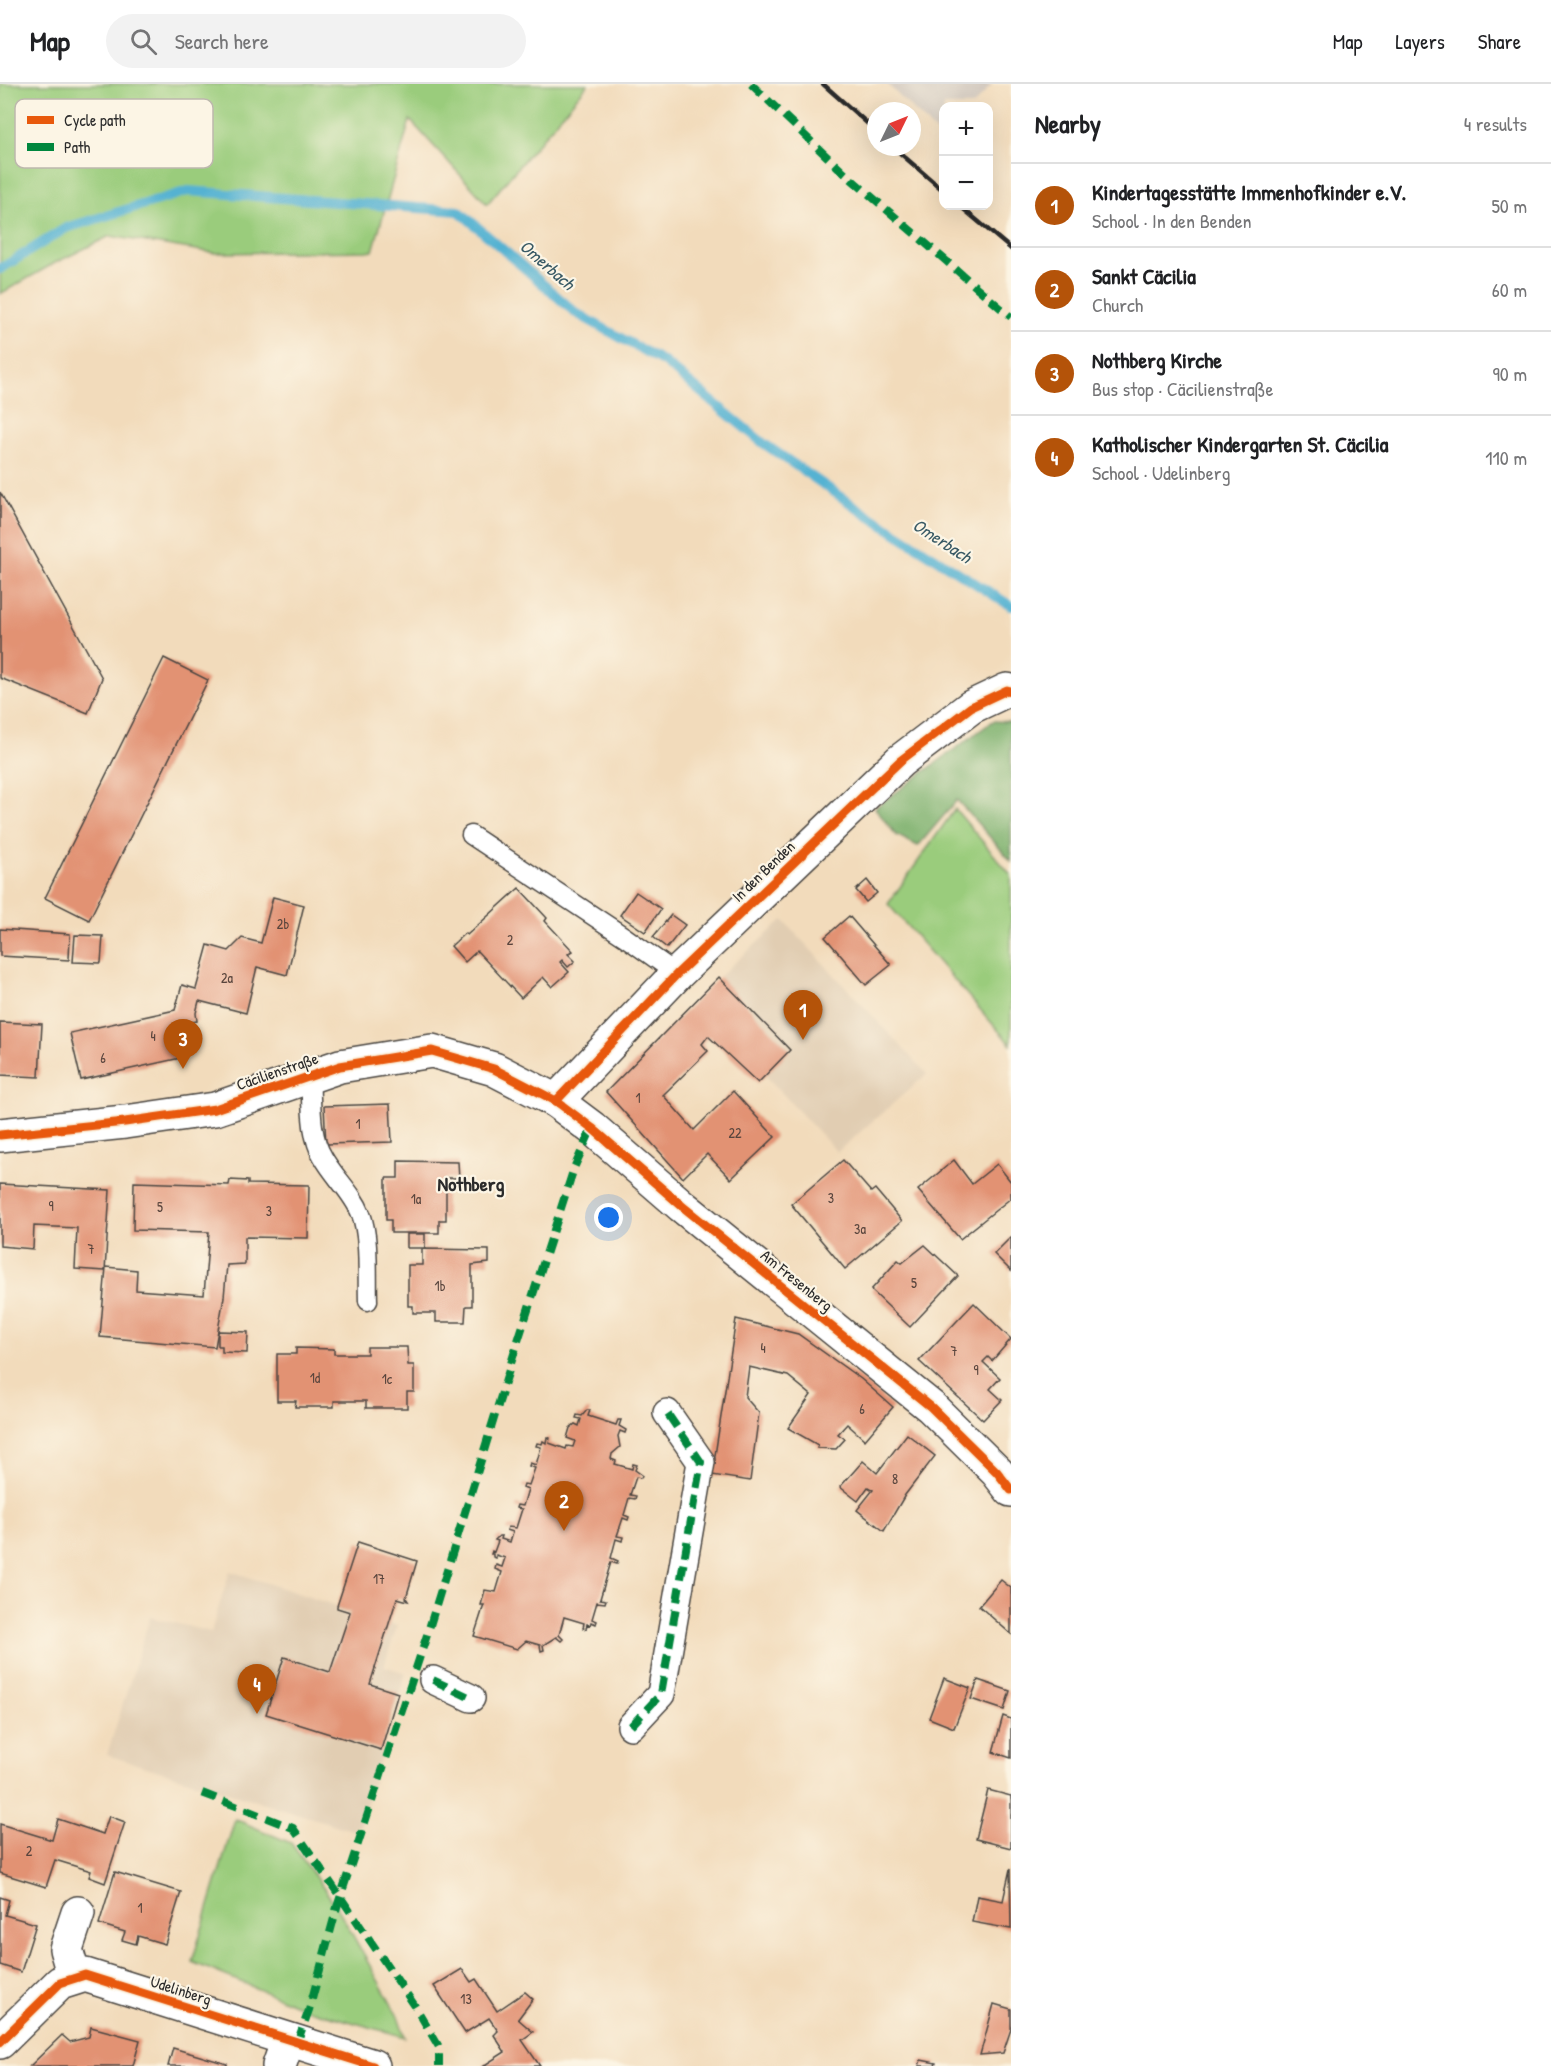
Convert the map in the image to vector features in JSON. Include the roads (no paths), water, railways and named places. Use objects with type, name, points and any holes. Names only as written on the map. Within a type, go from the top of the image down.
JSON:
[{"type":"street","name":"In den Benden","points":[[556,1101],[677,974],[900,761],[971,707],[1007,690],[1011,691]]},
{"type":"street","name":"Cäcilienstraße","points":[[0,1136],[125,1122],[215,1108],[340,1066],[432,1051],[494,1069],[556,1101]]},
{"type":"street","name":"Am Fresenberg","points":[[556,1101],[592,1128],[691,1214],[931,1407],[997,1472],[1011,1490]]},
{"type":"street","points":[[631,1726],[661,1694],[701,1462],[667,1413]]},
{"type":"street","points":[[424,1676],[471,1698]]},
{"type":"street","points":[[0,2042],[60,1983],[74,1977],[66,1949],[78,1913]]},
{"type":"street","name":"Udelinberg","points":[[74,1977],[85,1975],[284,2053],[373,2066]]},
{"type":"lane","points":[[471,835],[626,937],[677,974]]},
{"type":"lane","points":[[310,1076],[314,1135],[322,1156],[362,1215],[368,1301]]},
{"type":"waterway","name":"Omerbach","points":[[0,269],[66,228],[188,191],[459,211],[576,313],[664,362],[763,443],[866,514],[1011,606]]},
{"type":"railway","points":[[823,84],[867,123]]},
{"type":"railway","points":[[903,156],[939,187]]},
{"type":"railway","points":[[965,210],[1011,249]]},
{"type":"place","name":"Kindertagesstätte Immenhofkinder e.V.","points":[[803,1040]]},
{"type":"place","name":"Nothberg Kirche","points":[[183,1069]]},
{"type":"place","name":"Sankt Cäcilia","points":[[564,1531]]},
{"type":"place","name":"Katholischer Kindergarten St. Cäcilia","points":[[257,1714]]},
{"type":"district","name":"Nothberg","points":[[471,1184]]}]
